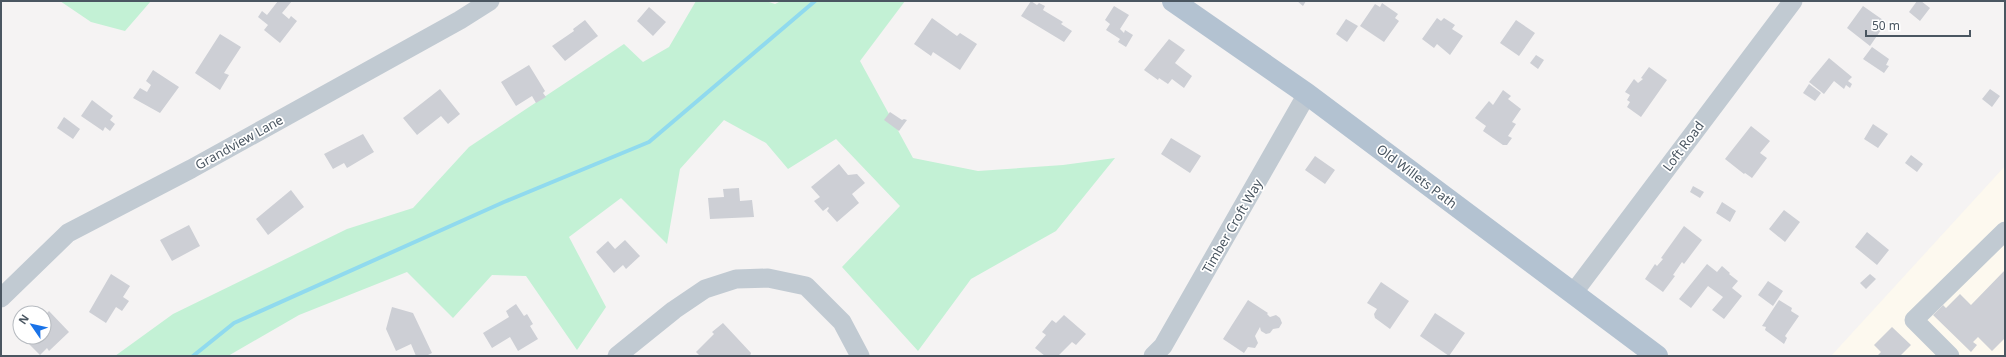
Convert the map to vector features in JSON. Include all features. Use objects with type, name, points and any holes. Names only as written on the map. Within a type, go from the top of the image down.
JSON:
[{"type":"main road","name":"Old Willets Path","points":[[1174,1],[1307,94],[1574,292],[1657,356]]},
{"type":"street","name":"Grandview Lane","points":[[1,298],[68,233],[191,169],[460,20],[490,1]]},
{"type":"street","name":"Loft Road","points":[[1574,292],[1792,1]]},
{"type":"street","name":"Timber Croft Way","points":[[1153,356],[1163,346],[1307,94]]},
{"type":"street","points":[[1950,356],[1914,320],[2005,231]]},
{"type":"street","points":[[617,356],[674,310],[705,289],[736,279],[768,278],[806,286],[842,322],[860,356]]},
{"type":"shaded area","points":[[2005,166],[2005,356],[1831,356]]},
{"type":"green space","points":[[60,1],[151,1],[125,31],[91,22]]},
{"type":"green space","points":[[696,1],[766,1],[775,4],[781,1],[905,1],[860,61],[913,158],[978,171],[1063,165],[1115,158],[1056,231],[971,279],[918,351],[842,267],[900,206],[836,139],[788,169],[766,143],[724,120],[680,169],[667,244],[621,198],[569,237],[606,307],[577,350],[526,276],[492,275],[453,318],[407,272],[299,315],[228,356],[115,356],[173,314],[347,229],[413,208],[469,147],[624,44],[643,62],[669,47]]},
{"type":"building","points":[[278,1],[292,1],[282,13],[289,19],[291,16],[297,21],[280,43],[264,30],[268,25],[258,17],[262,11],[267,15]]},
{"type":"building","points":[[1031,1],[1037,5],[1039,3],[1045,6],[1043,10],[1063,22],[1061,24],[1072,31],[1064,42],[1021,16]]},
{"type":"building","points":[[1297,1],[1306,1],[1303,6]]},
{"type":"building","points":[[1917,1],[1921,1],[1930,8],[1920,21],[1909,12]]},
{"type":"building","points":[[1382,3],[1398,14],[1395,18],[1399,21],[1384,42],[1360,26],[1375,4],[1380,7]]},
{"type":"building","points":[[1114,6],[1129,15],[1120,29],[1124,33],[1125,30],[1133,35],[1126,47],[1118,42],[1120,39],[1106,30],[1110,24],[1105,20]]},
{"type":"building","points":[[1863,6],[1883,20],[1878,27],[1881,30],[1870,46],[1847,28]]},
{"type":"building","points":[[649,7],[666,22],[653,36],[637,21]]},
{"type":"building","points":[[932,18],[957,36],[960,33],[977,44],[960,70],[933,52],[931,56],[914,44]]},
{"type":"building","points":[[1437,18],[1441,21],[1444,18],[1455,25],[1452,29],[1463,36],[1450,55],[1437,44],[1434,48],[1422,39]]},
{"type":"building","points":[[1346,19],[1358,26],[1347,42],[1336,34]]},
{"type":"building","points":[[585,20],[598,36],[565,61],[552,46],[574,31],[573,29]]},
{"type":"building","points":[[1516,20],[1535,33],[1519,56],[1500,43]]},
{"type":"building","points":[[220,34],[241,47],[224,73],[229,75],[220,90],[195,73]]},
{"type":"building","points":[[1169,39],[1185,50],[1175,63],[1192,76],[1184,88],[1172,79],[1168,84],[1159,78],[1158,80],[1144,70]]},
{"type":"building","points":[[1872,47],[1889,59],[1886,65],[1889,66],[1884,73],[1863,59]]},
{"type":"building","points":[[1536,55],[1544,60],[1538,69],[1530,63]]},
{"type":"building","points":[[1829,58],[1852,77],[1848,81],[1852,84],[1850,88],[1846,85],[1844,89],[1834,81],[1824,94],[1809,82]]},
{"type":"building","points":[[529,65],[545,91],[543,93],[546,97],[536,103],[532,96],[516,106],[501,82]]},
{"type":"building","points":[[1649,67],[1667,80],[1641,117],[1627,107],[1630,102],[1627,100],[1630,95],[1625,92],[1634,79],[1638,83],[1643,79],[1641,78]]},
{"type":"building","points":[[153,70],[179,87],[160,113],[133,98],[140,88],[147,92],[151,85],[146,81]]},
{"type":"building","points":[[1809,84],[1821,93],[1815,101],[1803,93]]},
{"type":"building","points":[[440,89],[460,114],[448,124],[441,116],[417,135],[403,118]]},
{"type":"building","points":[[1990,89],[2000,96],[1992,107],[1982,99]]},
{"type":"building","points":[[1503,90],[1511,96],[1508,99],[1521,109],[1512,122],[1516,124],[1508,136],[1512,138],[1507,145],[1503,145],[1483,131],[1486,126],[1475,118],[1489,101],[1493,105]]},
{"type":"building","points":[[92,100],[113,116],[110,120],[115,124],[110,131],[105,127],[103,131],[81,116]]},
{"type":"building","points":[[890,112],[902,120],[907,120],[899,131],[884,120]]},
{"type":"building","points":[[64,117],[80,129],[73,139],[57,128]]},
{"type":"building","points":[[1873,124],[1888,134],[1878,148],[1864,139]]},
{"type":"building","points":[[1751,126],[1770,141],[1760,153],[1767,158],[1752,178],[1745,173],[1744,174],[1725,159]]},
{"type":"building","points":[[363,134],[374,152],[347,168],[344,163],[333,169],[324,154]]},
{"type":"building","points":[[1171,138],[1201,156],[1190,173],[1161,154]]},
{"type":"building","points":[[1911,155],[1923,164],[1917,172],[1905,163]]},
{"type":"building","points":[[1315,156],[1335,170],[1325,184],[1305,170]]},
{"type":"building","points":[[839,164],[848,175],[857,174],[865,183],[852,194],[859,203],[837,222],[827,211],[829,208],[828,207],[823,211],[814,201],[820,197],[811,187]]},
{"type":"building","points":[[1693,186],[1704,192],[1700,198],[1690,192]]},
{"type":"building","points":[[739,188],[740,201],[752,200],[754,217],[710,219],[708,198],[724,197],[723,189]]},
{"type":"building","points":[[291,190],[304,207],[268,235],[256,219]]},
{"type":"building","points":[[1722,202],[1736,211],[1730,222],[1716,213]]},
{"type":"building","points":[[1784,210],[1800,222],[1785,242],[1769,229]]},
{"type":"building","points":[[189,225],[200,246],[172,261],[160,240]]},
{"type":"building","points":[[1684,226],[1702,240],[1684,264],[1682,262],[1673,275],[1675,276],[1663,292],[1645,279],[1655,264],[1657,266],[1663,259],[1661,258]]},
{"type":"building","points":[[1867,232],[1889,250],[1877,265],[1855,247]]},
{"type":"building","points":[[625,240],[640,256],[626,269],[623,265],[614,273],[596,252],[608,241],[615,249]]},
{"type":"building","points":[[1707,264],[1717,272],[1722,266],[1738,281],[1732,288],[1742,296],[1724,319],[1712,310],[1723,297],[1708,286],[1691,308],[1679,299]]},
{"type":"building","points":[[2005,270],[2005,338],[1992,351],[1978,337],[1973,342],[1977,345],[1971,352],[1933,315],[1943,305],[1946,308],[1960,294],[1971,305]]},
{"type":"building","points":[[111,274],[130,286],[123,297],[129,301],[122,311],[116,307],[106,323],[89,312]]},
{"type":"building","points":[[1870,274],[1876,279],[1866,289],[1860,283]]},
{"type":"building","points":[[1768,281],[1783,291],[1773,306],[1758,295]]},
{"type":"building","points":[[1381,282],[1409,301],[1390,329],[1375,318],[1374,314],[1377,309],[1367,303]]},
{"type":"building","points":[[1248,300],[1268,313],[1267,314],[1270,317],[1276,315],[1280,318],[1282,323],[1279,328],[1273,329],[1270,333],[1266,334],[1261,331],[1260,327],[1255,336],[1258,343],[1255,348],[1248,347],[1244,353],[1223,339]]},
{"type":"building","points":[[1779,300],[1792,308],[1791,311],[1799,316],[1785,336],[1787,338],[1784,344],[1765,330],[1766,327],[1762,326]]},
{"type":"building","points":[[516,304],[524,316],[527,314],[533,324],[530,326],[538,339],[518,351],[510,337],[492,348],[483,333],[509,317],[506,311]]},
{"type":"building","points":[[392,307],[413,313],[432,353],[426,356],[416,356],[411,344],[396,351],[386,329]]},
{"type":"building","points":[[1435,313],[1465,333],[1449,356],[1420,336]]},
{"type":"building","points":[[52,314],[69,332],[49,351],[47,348],[40,355],[30,345],[52,345]]},
{"type":"building","points":[[1064,315],[1086,334],[1076,345],[1072,342],[1058,356],[1045,356],[1035,348],[1046,335],[1042,332],[1052,320],[1056,323]]},
{"type":"building","points":[[723,323],[751,353],[750,356],[700,356],[696,352],[714,334],[712,332]]},
{"type":"building","points":[[1892,327],[1911,345],[1900,356],[1880,356],[1878,355],[1881,352],[1874,345]]},
{"type":"waterway","points":[[193,356],[234,323],[504,202],[649,142],[815,1]]}]
